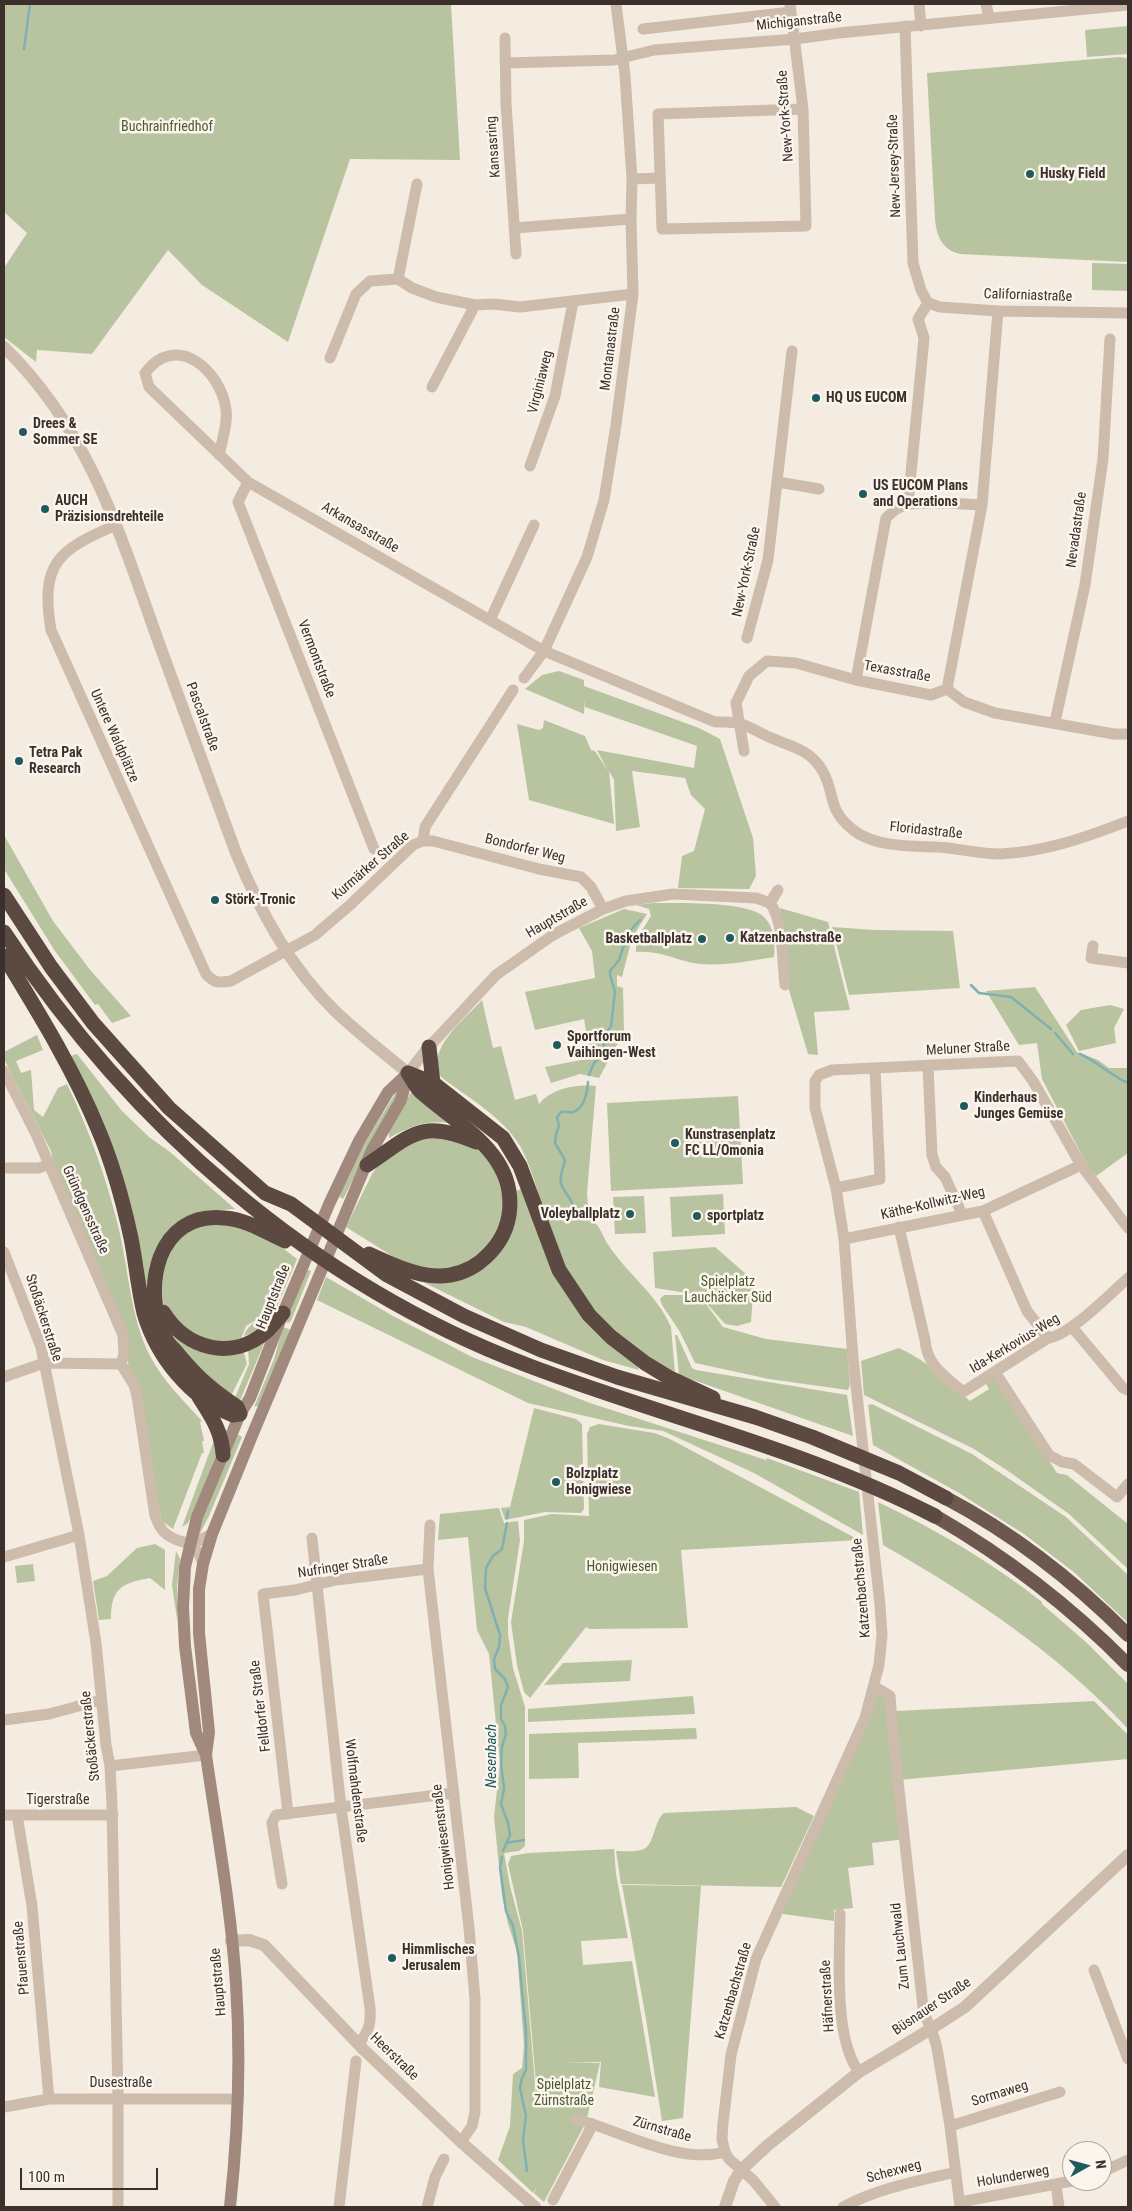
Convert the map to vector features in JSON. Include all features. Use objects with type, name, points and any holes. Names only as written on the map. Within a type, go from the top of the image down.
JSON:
[{"type":"highway","points":[[4,895],[50,967],[93,1023],[169,1108],[265,1192],[291,1204],[387,1275],[502,1334],[617,1377],[738,1412],[812,1437],[874,1461],[946,1498],[1006,1534],[1047,1563],[1088,1597],[1128,1635]]},
{"type":"highway","points":[[4,932],[33,976],[74,1030],[140,1106],[218,1179],[301,1243],[337,1267],[456,1335],[524,1364],[586,1387],[799,1456],[892,1494],[935,1516],[978,1542],[1039,1585],[1084,1622],[1128,1665]]},
{"type":"highway","points":[[4,956],[53,1038],[98,1129],[114,1174],[131,1239],[146,1319],[156,1342],[169,1364],[196,1394],[215,1423],[222,1442],[223,1454]]},
{"type":"highway","points":[[429,1047],[433,1083]]},
{"type":"highway","points":[[408,1073],[433,1083],[489,1125],[513,1152],[520,1166],[545,1237],[560,1270],[589,1315],[611,1337],[645,1363],[668,1377],[738,1412]]},
{"type":"highway","points":[[347,1244],[402,1270],[425,1275],[451,1274],[466,1270],[490,1253],[500,1239],[508,1220],[510,1194],[504,1174],[494,1156],[471,1131],[420,1091],[408,1073]]},
{"type":"highway","points":[[367,1164],[401,1140],[422,1132],[437,1130],[452,1132],[484,1145]]},
{"type":"highway","points":[[196,1394],[226,1412],[234,1415],[240,1414],[237,1407],[199,1379],[166,1340],[157,1303],[155,1274],[160,1255],[172,1238],[194,1222],[206,1218],[226,1218],[246,1222],[292,1244],[301,1243]]},
{"type":"highway","points":[[157,1303],[172,1326],[188,1339],[208,1347],[224,1348],[244,1344],[257,1338],[282,1316]]},
{"type":"main road","name":"Hauptstraße","points":[[230,2207],[236,2155],[238,2098],[236,1994],[231,1941],[206,1755],[208,1732],[199,1649],[199,1589],[203,1564],[212,1534],[258,1420],[299,1327],[372,1150],[401,1100],[408,1073]]},
{"type":"main road","name":"Hauptstraße","points":[[206,1755],[196,1733],[185,1646],[184,1567],[197,1517],[240,1414],[250,1398],[282,1316],[358,1141],[388,1092],[408,1073]]},
{"type":"main road","points":[[330,1202],[338,1199],[342,1201],[346,1210]]},
{"type":"main road","points":[[282,1316],[289,1327],[299,1327]]},
{"type":"main road","points":[[240,1414],[258,1420]]},
{"type":"main road","points":[[183,1586],[189,1583],[194,1584],[199,1589]]},
{"type":"street","name":"Montanastraße","points":[[524,678],[544,651],[588,557],[604,500],[616,425],[633,294],[632,179],[624,57],[616,4]]},
{"type":"street","points":[[919,4],[922,26]]},
{"type":"street","points":[[986,4],[990,17]]},
{"type":"street","name":"Michiganstraße","points":[[624,57],[654,50],[796,39],[839,32],[922,26],[990,17],[1110,5],[1128,5]]},
{"type":"street","points":[[643,29],[790,8]]},
{"type":"street","name":"New-York-Straße","points":[[660,178],[662,229],[806,226],[802,109],[796,39],[790,8]]},
{"type":"street","name":"New-Jersey-Straße","points":[[905,26],[913,263],[921,290],[928,302]]},
{"type":"street","name":"Kansasring","points":[[505,38],[516,254]]},
{"type":"street","points":[[505,63],[614,60],[624,57]]},
{"type":"street","points":[[632,179],[660,178],[658,114],[802,109]]},
{"type":"street","points":[[398,279],[417,184]]},
{"type":"street","points":[[514,228],[631,219]]},
{"type":"street","points":[[330,358],[356,294],[370,282],[398,279],[412,288],[436,297],[475,305],[493,304],[520,307],[633,294]]},
{"type":"street","name":"Virginiaweg","points":[[530,466],[555,396],[573,302]]},
{"type":"street","points":[[908,504],[924,338],[918,319],[928,302]]},
{"type":"street","name":"Californiastraße","points":[[928,302],[940,306],[998,311],[1128,313]]},
{"type":"street","points":[[432,387],[475,305]]},
{"type":"street","points":[[947,690],[982,505],[998,311]]},
{"type":"street","name":"Nevadastraße","points":[[1055,722],[1085,582],[1103,459],[1110,340]]},
{"type":"street","name":"Pascalstraße","points":[[4,346],[32,377],[69,427],[98,481],[116,525],[236,853],[255,898],[287,953],[308,980],[335,1010],[408,1073]]},
{"type":"street","name":"New-York-Straße","points":[[747,638],[768,560],[792,351]]},
{"type":"street","name":"Arkansasstraße","points":[[219,455],[226,410],[222,392],[213,378],[200,363],[185,355],[168,354],[154,362],[145,373],[149,387],[219,455],[248,482],[544,651],[715,722],[741,723]]},
{"type":"street","name":"Vermontstraße","points":[[248,482],[238,502],[374,849]]},
{"type":"street","points":[[778,482],[819,489]]},
{"type":"street","points":[[856,680],[886,518],[896,509],[908,504],[982,505]]},
{"type":"street","name":"Untere Waldplätze","points":[[116,525],[82,539],[65,551],[54,569],[48,584],[47,609],[51,630],[197,956],[206,974],[212,981]]},
{"type":"street","points":[[490,620],[534,525]]},
{"type":"street","name":"Texasstraße","points":[[741,723],[736,703],[749,676],[767,661],[796,664],[856,680],[931,695],[947,690],[964,702],[995,713],[1055,722],[1114,734],[1128,734]]},
{"type":"street","name":"Kurmärker Straße","points":[[212,981],[217,983],[231,981],[307,940],[350,905],[414,845],[423,841],[426,827],[513,690]]},
{"type":"street","points":[[741,723],[744,750]]},
{"type":"street","name":"Floridastraße","points":[[741,723],[772,738],[791,744],[811,756],[823,770],[836,814],[853,830],[871,839],[909,846],[939,847],[1000,854],[1056,846],[1088,837],[1128,822]]},
{"type":"street","name":"Bondorfer Weg","points":[[423,841],[433,841],[538,869],[581,877],[591,887],[603,909]]},
{"type":"street","points":[[778,890],[770,903],[776,911],[779,924],[785,986]]},
{"type":"street","name":"Hauptstraße","points":[[408,1073],[429,1047],[496,975],[553,935],[603,909],[626,901],[673,894],[756,898],[770,903]]},
{"type":"street","points":[[1092,946],[1091,958],[1128,963]]},
{"type":"street","name":"Meluner Straße","points":[[815,1081],[819,1075],[832,1070],[1018,1061],[1033,1081],[1081,1165],[1128,1228]]},
{"type":"street","points":[[928,1066],[932,1155],[936,1167],[945,1178],[962,1214]]},
{"type":"street","points":[[836,1188],[880,1179],[876,1068]]},
{"type":"street","name":"Gründgensstraße","points":[[6,1075],[36,1134],[122,1335],[124,1354],[121,1364]]},
{"type":"street","name":"Katzenbachstraße","points":[[725,2152],[722,2139],[731,2055],[756,1959],[865,1718],[875,1687],[882,1635],[853,1358],[844,1239],[836,1188],[815,1108],[815,1081]]},
{"type":"street","points":[[4,1168],[39,1168],[49,1164]]},
{"type":"street","name":"Käthe-Kollwitz-Weg","points":[[844,1239],[983,1211],[1081,1165]]},
{"type":"street","points":[[983,1211],[1028,1312],[1048,1338]]},
{"type":"street","name":"Ida-Kerkovius-Weg","points":[[899,1228],[926,1340],[926,1353],[931,1362],[963,1392],[1048,1338],[1056,1338],[1072,1327],[1128,1278]]},
{"type":"street","name":"Stoßäckerstraße","points":[[4,1252],[8,1274],[41,1347],[78,1535],[96,1642],[106,1745],[110,1766],[112,1814],[118,2098],[118,2207]]},
{"type":"street","points":[[1072,1327],[1124,1388],[1128,1390]]},
{"type":"street","points":[[4,1377],[44,1363],[121,1364],[134,1385],[137,1396],[155,1516],[164,1532],[190,1543],[196,1549],[203,1564]]},
{"type":"street","points":[[995,1372],[1049,1455],[1062,1462],[1074,1464],[1117,1497],[1128,1484]]},
{"type":"street","name":"Honigwiesenstraße","points":[[430,1526],[428,1569],[469,1928],[475,1999],[477,2048],[475,2112],[472,2126],[461,2142]]},
{"type":"street","points":[[190,1543],[212,1534]]},
{"type":"street","points":[[4,1558],[78,1535]]},
{"type":"street","name":"Wolfmahdenstraße","points":[[312,1538],[341,1808],[371,2017],[367,2034],[358,2044]]},
{"type":"street","name":"Nufringer Straße","points":[[263,1594],[295,1590],[317,1584],[428,1569]]},
{"type":"street","name":"Felldorfer Straße","points":[[263,1594],[282,1815],[272,1823],[282,1884]]},
{"type":"street","name":"Zum Lauchwald","points":[[875,1687],[890,1696],[892,1735],[923,2007],[926,2022],[936,2041],[950,2126],[960,2205]]},
{"type":"street","points":[[4,1720],[49,1714],[101,1700]]},
{"type":"street","points":[[110,1766],[206,1755]]},
{"type":"street","points":[[282,1815],[454,1793]]},
{"type":"street","name":"Tigerstraße","points":[[4,1815],[112,1814]]},
{"type":"street","name":"Pfauenstraße","points":[[17,1815],[32,1906],[49,2100]]},
{"type":"street","name":"Büsnauer Straße","points":[[741,2170],[768,2145],[859,2072],[931,2030],[965,2007],[1128,1855]]},
{"type":"street","name":"Häfnerstraße","points":[[840,1914],[841,2007],[846,2046],[859,2072]]},
{"type":"street","name":"Heerstraße","points":[[231,1941],[250,1940],[264,1945],[358,2044],[461,2142],[535,2207]]},
{"type":"street","points":[[1094,1970],[1128,2060]]},
{"type":"street","points":[[339,2207],[356,2061]]},
{"type":"street","name":"Sormaweg","points":[[950,2126],[1060,2092]]},
{"type":"street","name":"Dusestraße","points":[[4,2107],[49,2100],[238,2098]]},
{"type":"street","name":"Zürnstraße","points":[[576,2119],[663,2148],[693,2155],[725,2152]]},
{"type":"street","points":[[552,2200],[593,2124]]},
{"type":"street","points":[[725,2152],[729,2159],[753,2180],[775,2207]]},
{"type":"street","points":[[427,2207],[435,2177],[444,2159]]},
{"type":"street","points":[[1112,2167],[1128,2160]]},
{"type":"street","points":[[725,2207],[734,2181],[741,2170]]},
{"type":"street","name":"Schexweg","points":[[843,2207],[886,2188],[956,2172]]},
{"type":"street","name":"Holunderweg","points":[[960,2205],[1062,2183]]},
{"type":"street","points":[[1056,2185],[1059,2207]]},
{"type":"green space","name":"Buchrainfriedhof","points":[[4,4],[451,4],[460,160],[350,159],[288,342],[202,285],[168,250],[92,354],[37,350],[36,362],[4,337],[4,268],[27,233],[4,212]]},
{"type":"green space","points":[[1128,26],[1128,54],[1087,57],[1085,30]]},
{"type":"green space","name":"Husky Field","points":[[1119,57],[1128,58],[1128,262],[960,254],[944,245],[936,224],[927,73]]},
{"type":"green space","points":[[1092,263],[1128,264],[1128,291],[1092,290]]},
{"type":"green space","points":[[559,671],[584,680],[584,686],[699,728],[720,739],[753,838],[756,876],[749,889],[678,888],[682,856],[694,851],[705,809],[691,795],[685,778],[632,771],[640,827],[616,831],[614,780],[609,771],[614,824],[529,800],[517,724],[539,730],[543,728],[544,720],[585,736],[591,750],[595,751],[608,771],[597,750],[694,768],[697,746],[585,707],[585,699],[584,714],[525,689],[542,675]]},
{"type":"green space","points":[[4,835],[53,921],[91,971],[131,1016],[112,1023],[98,1004],[95,1005],[55,951],[4,869]]},
{"type":"green space","points":[[654,903],[712,904],[744,908],[756,912],[768,921],[772,931],[774,957],[737,963],[700,964],[661,954],[636,952],[636,940],[651,916],[649,909],[636,905]]},
{"type":"green space","points":[[780,908],[828,922],[850,1010],[814,1012],[818,1055],[808,1054],[789,990]]},
{"type":"green space","points":[[624,909],[647,914],[632,938],[622,977],[617,975],[617,986],[623,988],[624,1032],[599,1078],[580,1074],[551,1083],[545,1067],[591,1058],[584,1019],[535,1030],[525,992],[595,978],[592,951],[579,928]]},
{"type":"green space","points":[[832,927],[875,930],[953,931],[960,988],[849,995]]},
{"type":"green space","points":[[1035,987],[1077,1052],[1098,1060],[1109,1068],[1128,1068],[1128,1153],[1096,1176],[1087,1165],[1042,1079],[1037,1043],[1019,1045],[986,991]]},
{"type":"green space","points":[[482,1000],[493,1048],[501,1046],[515,1100],[536,1094],[539,1104],[551,1094],[565,1088],[596,1086],[587,1193],[589,1219],[598,1226],[615,1254],[650,1294],[665,1315],[671,1327],[675,1373],[635,1348],[617,1333],[585,1298],[571,1279],[560,1258],[551,1236],[530,1167],[520,1146],[494,1117],[441,1077],[437,1066],[442,1045],[457,1025]]},
{"type":"green space","points":[[1110,1005],[1124,1009],[1114,1028],[1116,1043],[1079,1051],[1066,1025],[1081,1010]]},
{"type":"green space","points":[[37,1035],[43,1050],[16,1061],[21,1073],[31,1070],[34,1110],[43,1117],[58,1088],[67,1084],[91,1139],[110,1195],[120,1234],[131,1296],[144,1342],[161,1374],[202,1421],[200,1422],[204,1441],[202,1441],[204,1453],[202,1453],[173,1529],[162,1521],[127,1358],[54,1165],[51,1151],[4,1059],[4,1052]]},
{"type":"green space","points":[[77,1054],[122,1111],[149,1137],[170,1152],[235,1209],[205,1211],[185,1219],[154,1253],[149,1267],[147,1295],[70,1056]]},
{"type":"green space","points":[[398,1089],[400,1091],[343,1199],[338,1196],[361,1149]]},
{"type":"green space","points":[[412,1090],[450,1123],[440,1122],[417,1125],[389,1138],[389,1132]]},
{"type":"green space","name":"Kunstrasenplatz FC LL/Omonia","points":[[738,1096],[743,1184],[611,1191],[607,1103]]},
{"type":"green space","points":[[429,1134],[478,1149],[494,1167],[504,1200],[500,1227],[482,1252],[459,1266],[435,1271],[400,1261],[346,1227],[372,1174],[382,1160]]},
{"type":"green space","points":[[522,1189],[538,1233],[617,1350],[637,1366],[639,1370],[603,1360],[526,1327],[504,1322],[421,1281],[477,1271],[515,1191]]},
{"type":"green space","points":[[723,1194],[725,1234],[672,1237],[670,1197]]},
{"type":"green space","points":[[644,1196],[646,1233],[615,1234],[613,1197]]},
{"type":"green space","points":[[230,1222],[280,1246],[297,1259],[277,1307],[246,1326],[240,1341],[235,1343],[199,1340],[165,1308],[161,1296],[160,1276],[176,1241],[195,1228],[208,1224]]},
{"type":"green space","name":"Spielplatz Lauchäcker Süd","points":[[715,1247],[754,1281],[751,1322],[737,1326],[725,1324],[700,1296],[723,1327],[766,1339],[847,1349],[850,1385],[848,1390],[769,1379],[695,1363],[680,1332],[660,1299],[664,1295],[700,1295],[655,1288],[653,1252]]},
{"type":"green space","points":[[306,1269],[311,1271],[291,1321],[288,1323],[286,1322]]},
{"type":"green space","points":[[326,1277],[393,1316],[472,1357],[590,1403],[766,1460],[767,1458],[859,1492],[863,1535],[754,1473],[663,1431],[629,1426],[528,1403],[317,1300]]},
{"type":"green space","points":[[276,1311],[260,1330],[244,1336],[253,1324]]},
{"type":"green space","points":[[283,1327],[291,1330],[260,1405],[254,1407],[274,1359]]},
{"type":"green space","points":[[176,1335],[243,1349],[247,1364],[230,1398],[204,1378],[174,1338]]},
{"type":"green space","points":[[675,1335],[677,1335],[692,1368],[696,1370],[847,1395],[853,1436],[679,1375]]},
{"type":"green space","points":[[266,1339],[239,1403],[234,1400],[249,1364],[248,1348]]},
{"type":"green space","points":[[899,1348],[928,1365],[970,1401],[989,1389],[985,1382],[995,1377],[1057,1473],[1067,1475],[1128,1524],[1128,1569],[1069,1514],[1008,1471],[974,1449],[864,1395],[861,1361]]},
{"type":"green space","points":[[872,1404],[972,1454],[1066,1517],[1128,1575],[1128,1623],[1075,1573],[1024,1534],[959,1493],[873,1445],[868,1405]]},
{"type":"green space","points":[[534,1408],[576,1419],[582,1424],[584,1509],[581,1513],[545,1512],[505,1520],[501,1508],[510,1507]]},
{"type":"green space","name":"Honigwiesen","points":[[599,1424],[654,1433],[668,1438],[859,1540],[681,1550],[688,1628],[590,1629],[586,1627],[530,1698],[524,1692],[517,1665],[511,1622],[524,1541],[524,1520],[552,1514],[589,1516],[587,1434],[590,1427]]},
{"type":"green space","points":[[237,1434],[242,1437],[209,1516],[198,1537],[201,1521]]},
{"type":"green space","points":[[214,1440],[215,1458],[192,1516],[187,1524],[182,1527]]},
{"type":"green space","points":[[878,1502],[963,1548],[1003,1573],[1042,1602],[1128,1684],[1128,1729],[1073,1676],[1013,1628],[949,1584],[883,1545]]},
{"type":"green space","name":"Spielplatz Zürnstraße","points":[[499,1508],[504,1523],[518,1521],[520,1540],[508,1618],[508,1634],[513,1668],[525,1707],[525,1846],[519,1851],[504,1853],[510,1886],[522,1931],[535,2083],[534,2106],[536,2083],[523,1931],[508,1864],[511,1856],[528,1853],[614,1849],[616,1874],[628,1938],[581,1941],[583,1965],[632,1961],[655,2097],[599,2087],[601,2062],[565,2063],[600,2063],[586,2122],[544,2202],[534,2193],[536,2188],[533,2193],[498,2160],[510,2126],[513,2074],[522,2068],[524,2046],[517,1951],[508,1924],[502,1895],[494,1817],[500,1763],[489,1654],[477,1630],[468,1537],[438,1540],[440,1514]]},
{"type":"green space","points":[[155,1544],[165,1550],[165,1590],[150,1578],[125,1585],[113,1600],[111,1619],[99,1620],[93,1581],[107,1576],[137,1548]]},
{"type":"green space","points":[[176,1551],[180,1559],[177,1587],[177,1619],[172,1585]]},
{"type":"green space","points":[[33,1564],[35,1581],[17,1583],[15,1566]]},
{"type":"green space","points":[[632,1660],[630,1681],[544,1685],[563,1663]]},
{"type":"green space","points":[[875,1687],[896,1711],[1094,1701],[1128,1735],[1128,1759],[898,1780],[905,1839],[872,1843],[874,1865],[848,1868],[853,1908],[834,1910],[834,1921],[776,1913]]},
{"type":"green space","points":[[693,1696],[695,1714],[528,1722],[528,1709]]},
{"type":"green space","points":[[696,1728],[697,1739],[578,1743],[579,1778],[529,1779],[529,1734]]},
{"type":"green space","points":[[796,1807],[814,1816],[781,1887],[621,1884],[616,1851],[635,1851],[646,1848],[652,1839],[660,1817],[664,1813]]},
{"type":"green space","points":[[622,1885],[701,1886],[683,2118],[662,2121]]},
{"type":"waterway","points":[[24,49],[30,4]]},
{"type":"waterway","name":"Nesenbach","points":[[589,1075],[594,1063],[604,1053],[604,1038],[611,1026],[615,992],[610,971],[619,960],[628,933],[640,920]]},
{"type":"waterway","points":[[971,985],[979,993],[1011,997],[1051,1029]]},
{"type":"waterway","points":[[1055,1033],[1073,1054]]},
{"type":"waterway","points":[[1080,1054],[1128,1083]]},
{"type":"waterway","name":"Nesenbach","points":[[570,1216],[573,1206],[572,1202],[561,1183],[561,1174],[565,1160],[555,1143],[559,1126],[557,1117],[561,1112],[573,1112],[583,1104],[588,1082]]},
{"type":"waterway","name":"Nesenbach","points":[[507,1518],[508,1511]]},
{"type":"waterway","name":"Nesenbach","points":[[503,1851],[510,1835],[501,1804],[504,1789],[501,1763],[502,1746],[506,1734],[505,1726],[501,1719],[501,1705],[508,1687],[505,1679],[495,1669],[494,1659],[499,1647],[500,1635],[485,1588],[486,1568],[493,1556],[502,1549],[507,1523]]},
{"type":"waterway","points":[[506,1843],[524,1840]]},
{"type":"waterway","name":"Nesenbach","points":[[502,1857],[500,1867],[506,1911],[513,1926],[519,1958],[526,2031],[526,2070],[520,2088],[526,2116],[523,2140],[527,2171]]},
{"type":"place","name":"Husky Field","points":[[1030,174]]},
{"type":"place","name":"HQ US EUCOM","points":[[816,398]]},
{"type":"place","name":"Drees & Sommer SE","points":[[23,432]]},
{"type":"place","name":"US EUCOM Plans and Operations","points":[[863,494]]},
{"type":"place","name":"AUCH Präzisionsdrehteile","points":[[45,509]]},
{"type":"place","name":"Tetra Pak Research","points":[[19,761]]},
{"type":"place","name":"Störk-Tronic","points":[[215,900]]},
{"type":"place","name":"Katzenbachstraße","points":[[730,938]]},
{"type":"place","name":"Basketballplatz","points":[[702,939]]},
{"type":"place","name":"Sportforum Vaihingen-West","points":[[557,1045]]},
{"type":"place","name":"Kinderhaus Junges Gemüse","points":[[964,1106]]},
{"type":"place","name":"Kunstrasenplatz FC LL/Omonia","points":[[675,1143]]},
{"type":"place","name":"Voleyballplatz","points":[[630,1214]]},
{"type":"place","name":"sportplatz","points":[[697,1216]]},
{"type":"place","name":"Bolzplatz Honigwiese","points":[[556,1482]]},
{"type":"place","name":"Himmlisches Jerusalem","points":[[392,1958]]}]
